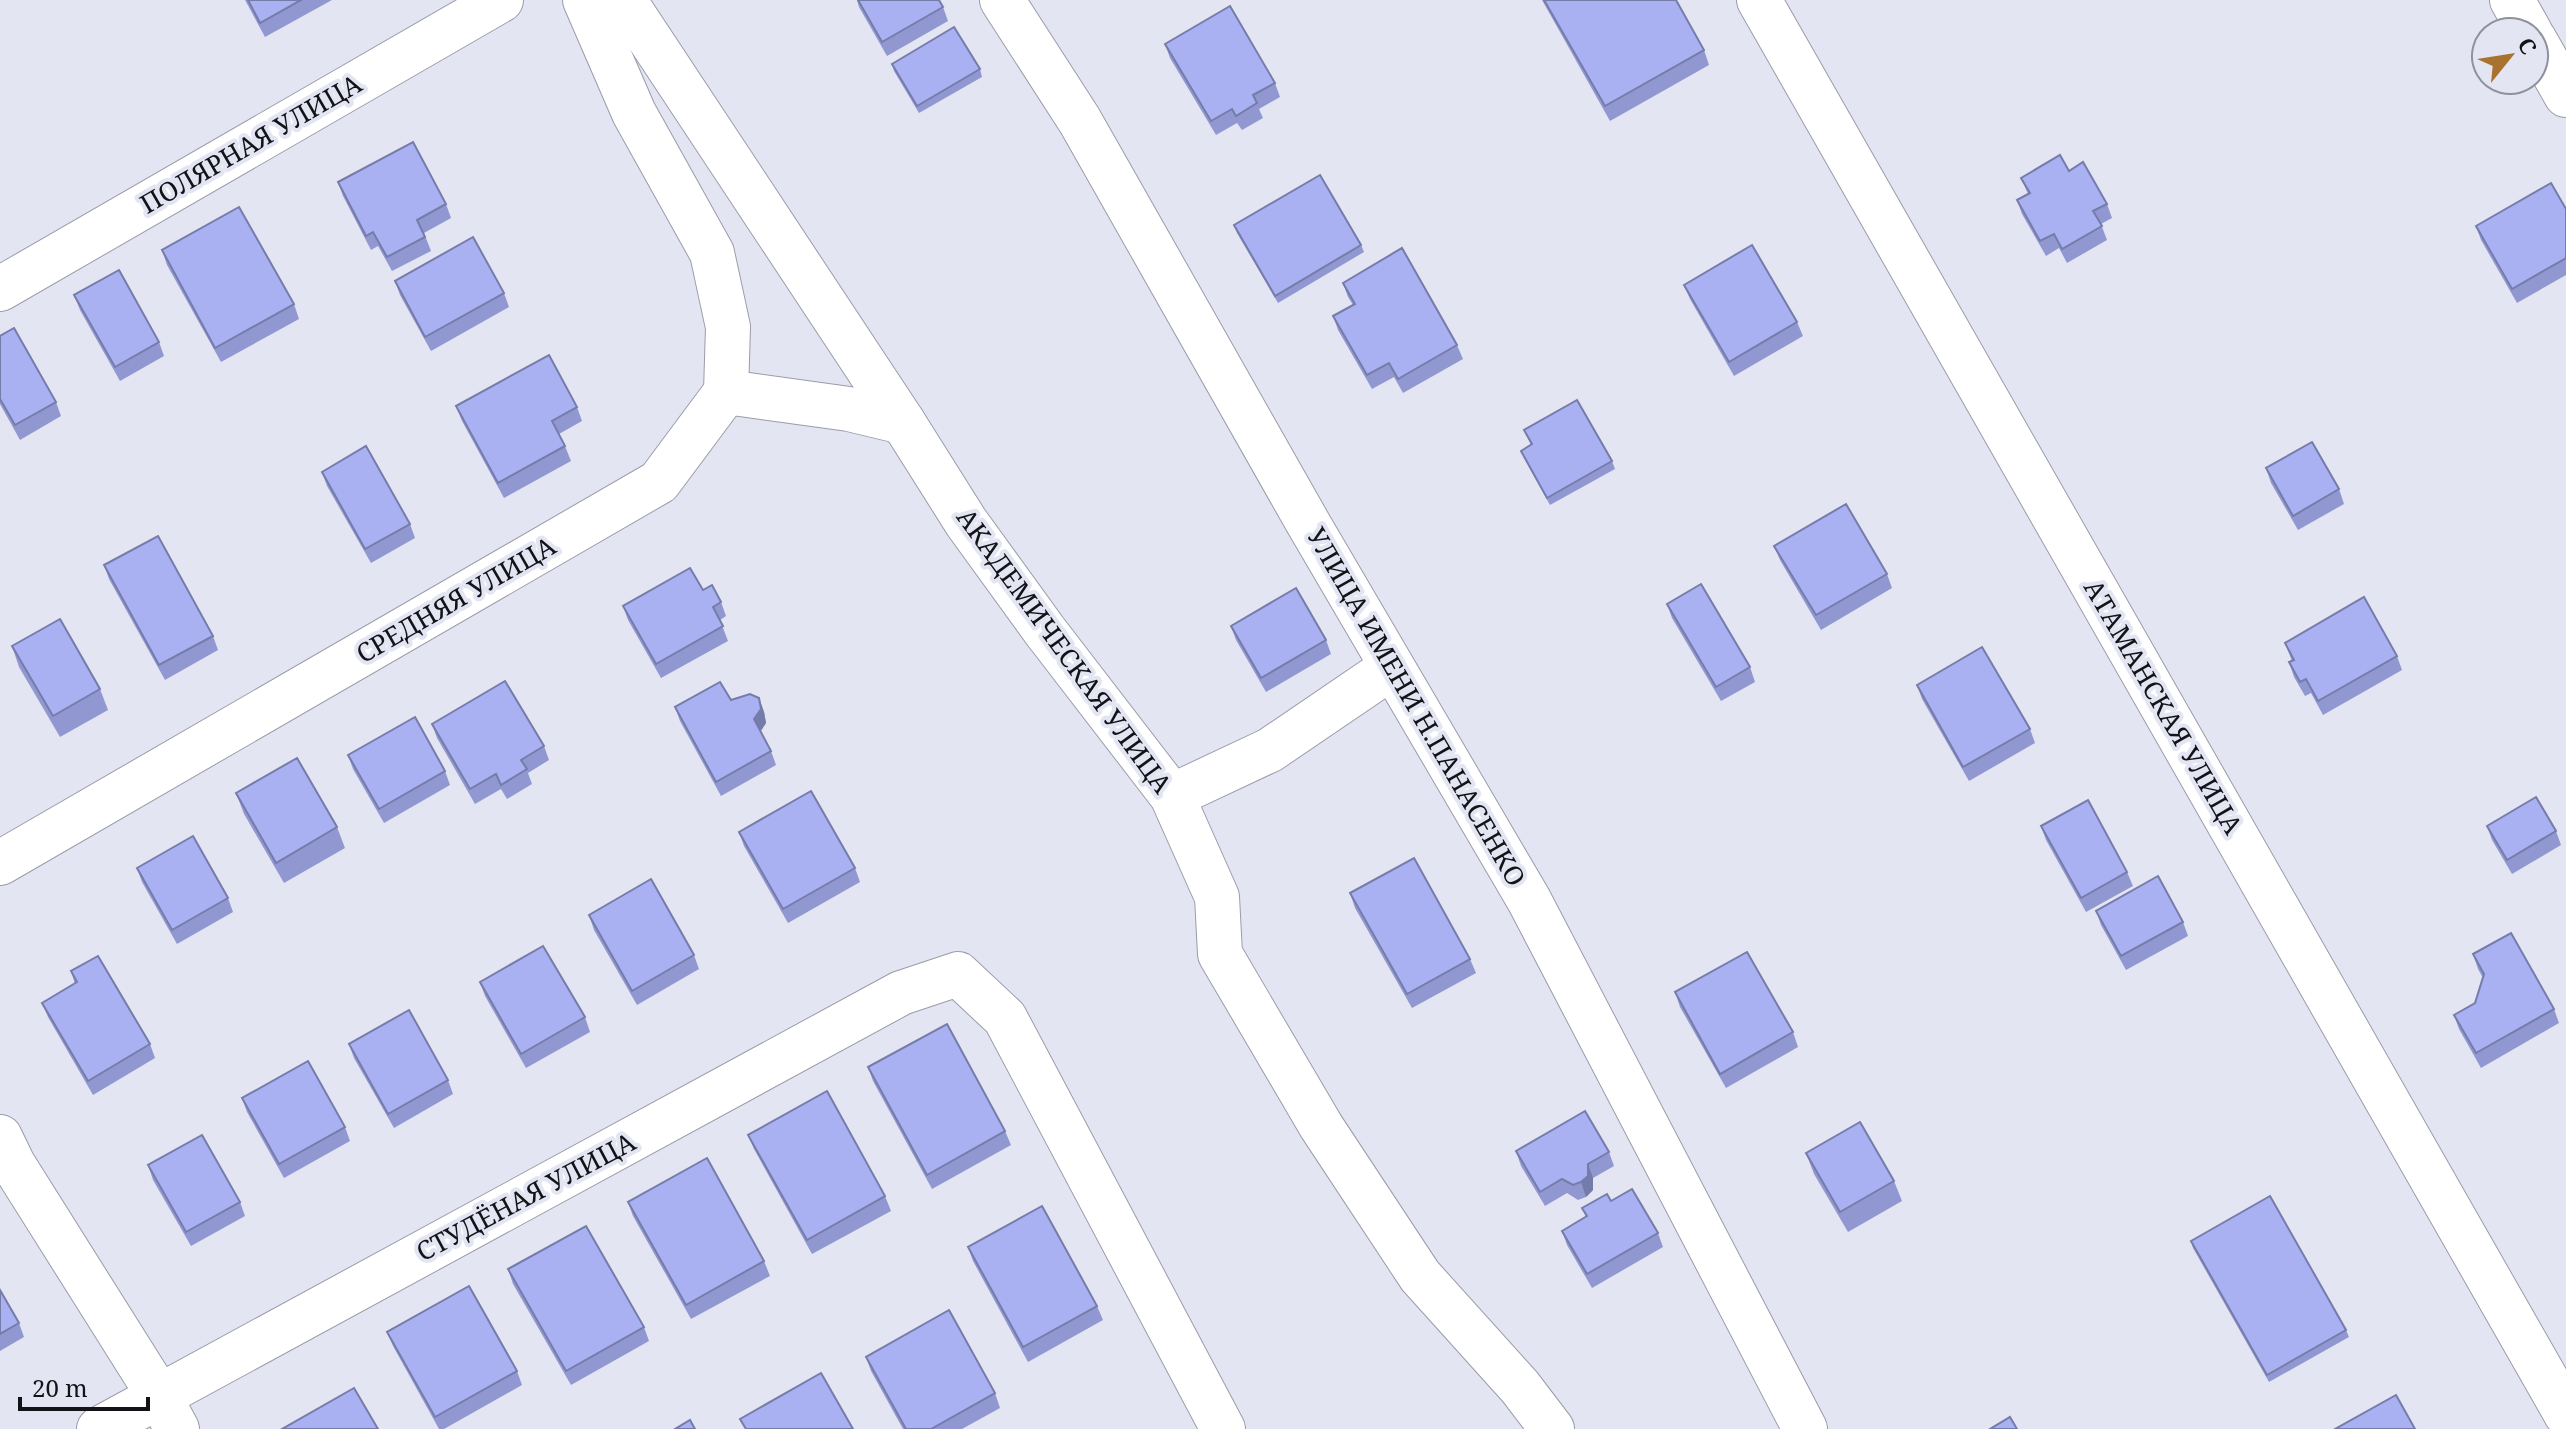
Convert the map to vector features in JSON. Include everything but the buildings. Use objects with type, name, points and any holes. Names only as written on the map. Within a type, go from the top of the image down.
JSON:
[{"type":"street","name":"ПОЛЯРНАЯ УЛИЦА","points":[[0,289],[501,0]]},
{"type":"street","points":[[585,0],[634,113],[712,253],[728,327],[726,392],[849,409],[903,422]]},
{"type":"street","name":"АКАДЕМИЧЕСКАЯ УЛИЦА","points":[[624,0],[975,534],[1172,796],[1217,897],[1220,954],[1321,1126],[1420,1276],[1520,1387],[1552,1429]]},
{"type":"street","name":"УЛИЦА ИМЕНИ Н.ПАНАСЕНКО","points":[[1002,0],[1080,121],[1529,900],[1805,1429]]},
{"type":"street","name":"АТАМАНСКАЯ УЛИЦА","points":[[1759,0],[2566,1414]]},
{"type":"street","points":[[2550,67],[2566,95]]},
{"type":"street","name":"СРЕДНЯЯ УЛИЦА","points":[[0,863],[659,482],[726,392]]},
{"type":"street","points":[[1172,796],[1270,750],[1392,667]]},
{"type":"street","name":"СТУДЁНАЯ УЛИЦА","points":[[99,1429],[168,1412],[901,993],[958,974],[1005,1018],[1223,1429]]},
{"type":"street","points":[[0,1137],[13,1164],[168,1412]]}]
